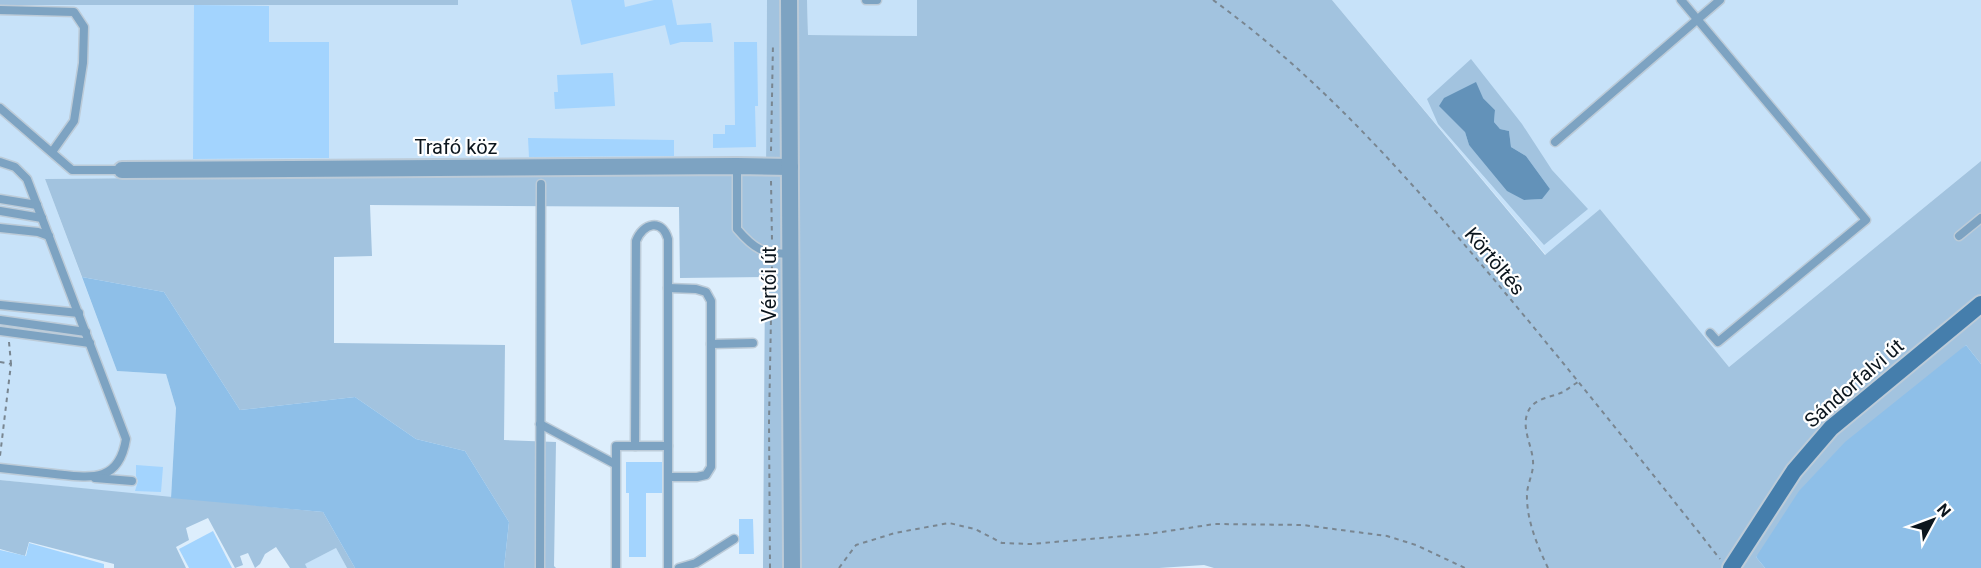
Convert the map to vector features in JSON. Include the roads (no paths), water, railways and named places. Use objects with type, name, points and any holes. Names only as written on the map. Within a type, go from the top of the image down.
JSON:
[{"type":"main road","name":"Sándorfalvi út","points":[[1725,563],[1794,471],[1831,428],[1981,304]]},
{"type":"street","name":"Vértói út","points":[[789,0],[792,568]]},
{"type":"street","name":"Trafó köz","points":[[122,170],[790,167]]},
{"type":"lane","points":[[866,0],[877,0]]},
{"type":"lane","points":[[1681,0],[1866,220],[1718,342],[1710,333]]},
{"type":"lane","points":[[1555,142],[1720,0]]},
{"type":"lane","points":[[0,10],[74,12],[84,27],[83,63],[74,121],[52,152]]},
{"type":"lane","points":[[0,108],[72,170],[122,170]]},
{"type":"lane","points":[[0,162],[15,167],[27,179],[126,439],[123,456],[110,471],[91,478]]},
{"type":"lane","points":[[737,166],[737,229],[752,246],[773,253],[790,254]]},
{"type":"lane","points":[[540,568],[541,184]]},
{"type":"lane","points":[[0,199],[38,205]]},
{"type":"lane","points":[[0,211],[42,218]]},
{"type":"lane","points":[[1959,236],[1981,218]]},
{"type":"lane","points":[[635,446],[636,240],[639,233],[647,226],[654,225],[667,233],[668,568]]},
{"type":"lane","points":[[0,228],[38,232],[50,236]]},
{"type":"lane","points":[[668,288],[696,289],[706,292],[711,302],[710,472],[697,477],[669,477]]},
{"type":"lane","points":[[0,305],[79,313]]},
{"type":"lane","points":[[0,320],[86,332]]},
{"type":"lane","points":[[4,332],[90,343]]},
{"type":"lane","points":[[711,344],[753,344]]},
{"type":"lane","points":[[540,424],[615,464]]},
{"type":"lane","points":[[616,568],[616,446],[668,446]]},
{"type":"lane","points":[[0,468],[132,481]]},
{"type":"lane","points":[[679,568],[696,562],[734,539]]}]
